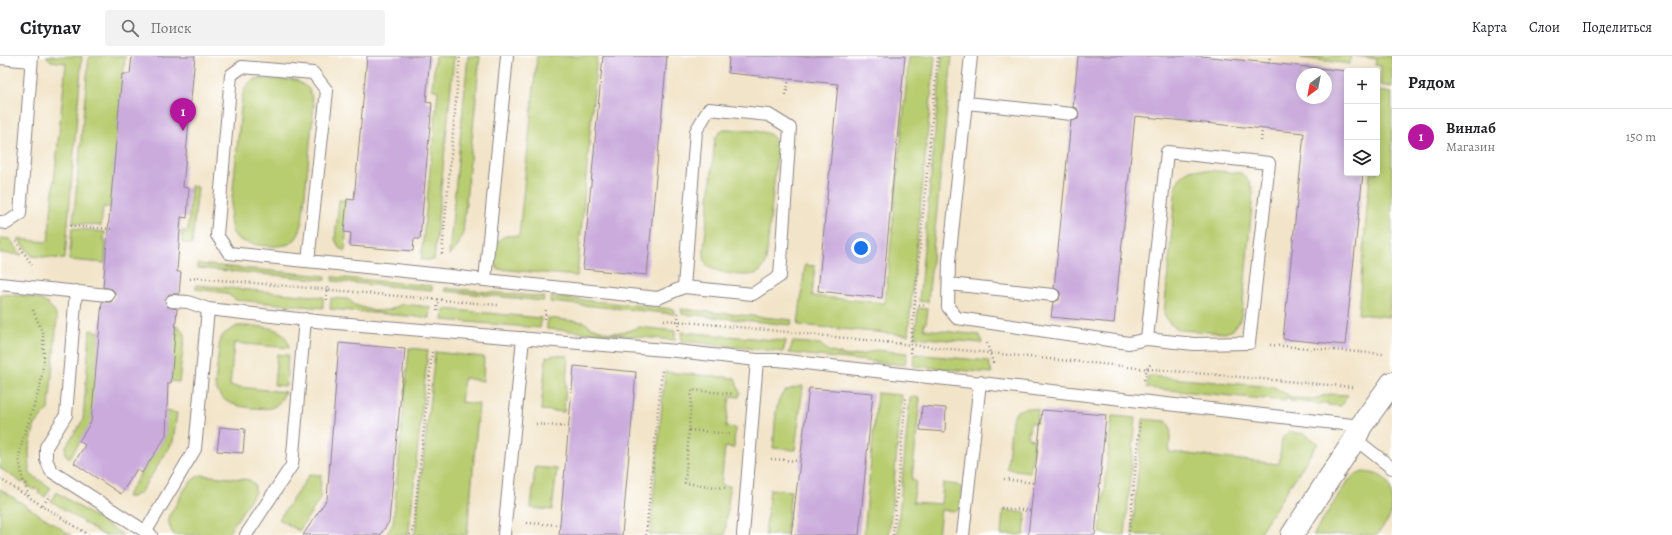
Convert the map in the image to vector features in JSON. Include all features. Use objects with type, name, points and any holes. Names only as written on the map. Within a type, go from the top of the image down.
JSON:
[{"type":"street","points":[[1292,535],[1392,383]]},
{"type":"lane","points":[[485,280],[507,56]]},
{"type":"lane","points":[[971,56],[949,261],[948,307],[957,318],[1129,343],[1147,339],[1194,344],[1249,343],[1269,163],[1167,152],[1147,339]]},
{"type":"lane","points":[[0,58],[32,59],[20,214],[7,223],[0,222]]},
{"type":"lane","points":[[308,261],[327,91],[314,73],[242,67],[231,75],[217,235],[229,253],[658,298],[684,287],[753,294],[780,276],[790,128],[769,115],[709,109],[696,131],[684,287]]},
{"type":"lane","points":[[967,103],[1072,114]]},
{"type":"lane","points":[[0,284],[108,295]]},
{"type":"lane","points":[[949,284],[1054,295]]},
{"type":"lane","points":[[76,291],[66,415],[46,447],[46,459],[51,471],[148,533],[195,449],[208,309]]},
{"type":"lane","points":[[172,301],[188,302],[208,309],[305,319],[677,351],[757,360],[778,360],[1142,400],[1358,433],[1392,468]]},
{"type":"lane","points":[[246,535],[292,465],[305,319]]},
{"type":"lane","points":[[504,535],[523,338]]},
{"type":"lane","points":[[743,535],[757,360]]},
{"type":"lane","points":[[963,535],[980,382]]},
{"type":"path","points":[[442,259],[460,56]]},
{"type":"path","points":[[893,535],[938,56]]},
{"type":"path","points":[[1269,63],[1270,56]]},
{"type":"path","points":[[786,95],[789,79]]},
{"type":"path","points":[[70,226],[114,230]]},
{"type":"path","points":[[14,239],[32,264]]},
{"type":"path","points":[[189,279],[198,278],[500,305]]},
{"type":"path","points":[[327,302],[328,283]]},
{"type":"path","points":[[21,286],[43,334],[44,359],[40,387],[22,442],[20,457],[22,477],[29,496]]},
{"type":"path","points":[[436,313],[438,294]]},
{"type":"path","points":[[544,322],[546,303]]},
{"type":"path","points":[[538,309],[554,310]]},
{"type":"path","points":[[677,309],[679,321],[678,334]]},
{"type":"path","points":[[663,320],[795,331],[989,354],[1352,387]]},
{"type":"path","points":[[984,323],[989,354],[994,367]]},
{"type":"path","points":[[1282,347],[1383,354]]},
{"type":"path","points":[[410,535],[412,531],[433,348]]},
{"type":"path","points":[[1129,535],[1144,375],[1151,363]]},
{"type":"path","points":[[646,535],[662,369],[669,370]]},
{"type":"path","points":[[746,490],[684,483],[692,390],[754,396]]},
{"type":"path","points":[[536,424],[568,427]]},
{"type":"path","points":[[770,459],[799,461]]},
{"type":"path","points":[[0,479],[89,535]]},
{"type":"path","points":[[1004,479],[1034,483]]},
{"type":"path","points":[[1001,508],[1031,511]]},
{"type":"path","points":[[527,522],[560,525]]},
{"type":"green space","points":[[46,56],[82,56],[65,259],[32,256],[18,239],[48,242],[66,63],[51,61]]},
{"type":"green space","points":[[89,56],[125,56],[112,207],[103,207],[101,226],[73,223]]},
{"type":"green space","points":[[435,56],[454,56],[434,260],[421,260],[438,91],[432,89]]},
{"type":"green space","points":[[468,56],[480,56],[463,233],[457,248],[449,255]]},
{"type":"green space","points":[[537,56],[597,56],[577,276],[498,269],[495,265],[493,255],[495,246],[501,238],[506,236],[519,236]]},
{"type":"green space","points":[[909,56],[935,56],[908,335],[798,325],[805,265],[815,266],[812,296],[885,303]]},
{"type":"green space","points":[[942,56],[952,56],[928,302],[919,301]]},
{"type":"green space","points":[[1301,56],[1351,56],[1350,64],[1301,58]]},
{"type":"green space","points":[[1355,56],[1392,56],[1392,87],[1380,85],[1381,66],[1375,65],[1376,59]]},
{"type":"green space","points":[[256,79],[296,80],[309,89],[314,105],[302,224],[297,237],[291,243],[286,245],[262,246],[246,242],[235,236],[231,226],[230,219],[242,98],[246,86]]},
{"type":"green space","points":[[1380,91],[1392,93],[1392,285],[1389,317],[1358,314],[1370,176],[1380,176]]},
{"type":"green space","points":[[727,129],[768,133],[773,137],[776,145],[777,152],[766,261],[762,270],[753,274],[739,275],[716,270],[707,265],[704,258],[715,138],[720,132]]},
{"type":"green space","points":[[1193,169],[1241,173],[1249,181],[1253,192],[1242,313],[1239,322],[1233,330],[1225,333],[1180,330],[1170,324],[1164,315],[1176,185],[1183,175]]},
{"type":"green space","points":[[191,186],[198,187],[192,244],[182,243],[182,231],[188,231]]},
{"type":"green space","points":[[339,200],[348,201],[345,251],[339,248],[335,239]]},
{"type":"green space","points":[[72,228],[105,232],[105,263],[69,260]]},
{"type":"green space","points":[[0,238],[10,239],[22,255],[0,253]]},
{"type":"green space","points":[[198,264],[326,276],[325,280],[198,268]]},
{"type":"green space","points":[[333,277],[432,286],[432,290],[332,281]]},
{"type":"green space","points":[[196,285],[323,297],[323,308],[236,300],[226,293],[196,289]]},
{"type":"green space","points":[[445,288],[544,297],[543,301],[445,291]]},
{"type":"green space","points":[[0,294],[26,296],[42,301],[49,305],[54,311],[57,319],[49,408],[35,425],[29,450],[30,474],[51,488],[45,497],[38,493],[39,491],[35,488],[34,490],[27,485],[28,484],[23,481],[22,483],[0,468]]},
{"type":"green space","points":[[551,297],[673,309],[675,314],[550,302]]},
{"type":"green space","points":[[331,298],[348,299],[355,305],[374,311],[389,310],[403,304],[430,307],[429,318],[330,309]]},
{"type":"green space","points":[[918,308],[928,309],[924,329],[980,335],[982,343],[915,337]]},
{"type":"green space","points":[[444,309],[541,318],[540,328],[443,320]]},
{"type":"green space","points":[[681,309],[792,320],[791,325],[682,314]]},
{"type":"green space","points":[[547,318],[584,322],[591,327],[609,333],[625,332],[639,327],[675,331],[675,340],[547,329]]},
{"type":"green space","points":[[172,324],[178,326],[185,334],[179,382],[168,381]]},
{"type":"green space","points":[[237,326],[273,329],[283,334],[286,338],[289,348],[234,343],[230,386],[285,392],[279,403],[271,408],[252,408],[234,405],[224,400],[217,391],[215,385],[220,339],[224,334]]},
{"type":"green space","points":[[90,330],[100,332],[93,422],[69,459],[65,453],[66,446],[83,420]]},
{"type":"green space","points":[[682,332],[786,341],[783,352],[681,341]]},
{"type":"green space","points":[[793,342],[820,344],[828,351],[848,356],[865,354],[875,350],[907,353],[905,365],[789,353]]},
{"type":"green space","points":[[409,348],[428,350],[409,531],[407,535],[386,535],[393,524]]},
{"type":"green space","points":[[435,352],[484,357],[483,381],[464,378],[461,402],[479,404],[467,535],[413,535],[415,532]]},
{"type":"green space","points":[[277,354],[288,355],[286,386],[274,385]]},
{"type":"green space","points":[[914,354],[988,361],[992,373],[913,366]]},
{"type":"green space","points":[[555,355],[568,356],[564,412],[541,410],[546,357]]},
{"type":"green space","points":[[665,372],[735,378],[740,393],[739,397],[730,396],[726,427],[735,428],[734,448],[725,447],[721,485],[730,486],[725,535],[650,535]]},
{"type":"green space","points":[[1148,376],[1274,387],[1293,398],[1313,399],[1330,394],[1348,395],[1341,406],[1328,405],[1328,403],[1318,404],[1290,401],[1290,398],[1285,398],[1285,401],[1147,388]]},
{"type":"green space","points":[[803,386],[795,450],[773,448],[776,412],[779,398],[786,391]]},
{"type":"green space","points":[[877,393],[902,395],[889,535],[864,535]]},
{"type":"green space","points":[[910,397],[920,398],[912,480],[916,481],[913,502],[941,504],[943,483],[957,485],[962,488],[960,509],[956,511],[941,510],[938,535],[897,535]]},
{"type":"green space","points":[[1025,408],[1038,409],[1037,423],[1030,423],[1028,438],[1034,439],[1030,472],[1007,469],[1012,419],[1017,411]]},
{"type":"green space","points":[[165,411],[177,413],[173,442],[140,493],[132,497],[126,497],[162,439]]},
{"type":"green space","points":[[1112,416],[1136,418],[1125,535],[1105,535],[1105,533],[1100,533]]},
{"type":"green space","points":[[1143,419],[1166,421],[1171,428],[1169,452],[1279,464],[1282,439],[1288,432],[1305,434],[1318,443],[1258,535],[1132,535]]},
{"type":"green space","points":[[535,467],[557,469],[552,510],[531,508]]},
{"type":"green space","points":[[1363,472],[1376,474],[1385,479],[1392,494],[1391,514],[1377,535],[1313,535],[1348,481],[1355,475]]},
{"type":"green space","points":[[310,474],[321,475],[320,499],[299,531],[279,519]]},
{"type":"green space","points":[[201,475],[250,480],[255,486],[255,492],[227,535],[174,535],[169,524],[171,513],[183,491],[191,481]]},
{"type":"green space","points":[[0,489],[71,535],[0,535]]},
{"type":"green space","points":[[770,489],[791,491],[786,535],[765,535]]},
{"type":"green space","points":[[56,492],[123,535],[103,535],[51,501]]},
{"type":"green space","points":[[1003,510],[1026,513],[1024,535],[1001,535]]},
{"type":"building","points":[[132,56],[195,56],[183,187],[189,188],[187,218],[181,217],[177,272],[181,272],[179,294],[169,294],[165,300],[168,307],[177,309],[171,383],[168,383],[166,436],[142,473],[137,469],[121,494],[74,463],[85,445],[79,441],[91,422],[102,302],[111,302],[115,296],[115,292],[112,289],[103,287],[122,74],[130,74]]},
{"type":"building","points":[[367,56],[430,56],[426,102],[432,103],[420,239],[414,239],[413,251],[350,246],[351,233],[344,232],[347,199],[354,200]]},
{"type":"building","points":[[603,56],[667,56],[647,275],[583,269]]},
{"type":"building","points":[[729,56],[905,56],[882,298],[818,291],[838,84],[728,73]]},
{"type":"building","points":[[1078,56],[1201,56],[1318,68],[1296,68],[1296,104],[1332,104],[1332,69],[1344,71],[1344,176],[1363,176],[1345,345],[1283,339],[1304,133],[1135,116],[1114,323],[1051,317],[1053,302],[1059,300],[1060,295],[1060,292],[1054,288],[1071,121],[1078,119],[1079,114],[1077,108],[1073,107]]},
{"type":"building","points":[[339,343],[405,349],[389,522],[380,535],[303,535],[327,499]]},
{"type":"building","points":[[574,366],[636,372],[622,535],[559,535]]},
{"type":"building","points":[[809,388],[873,393],[859,535],[791,535]]},
{"type":"building","points":[[922,406],[946,408],[945,432],[920,430]]},
{"type":"building","points":[[1042,410],[1106,415],[1095,535],[1028,535]]},
{"type":"building","points":[[220,427],[245,429],[243,453],[217,451]]},
{"type":"place","name":"Винлаб","points":[[183,131]]}]
